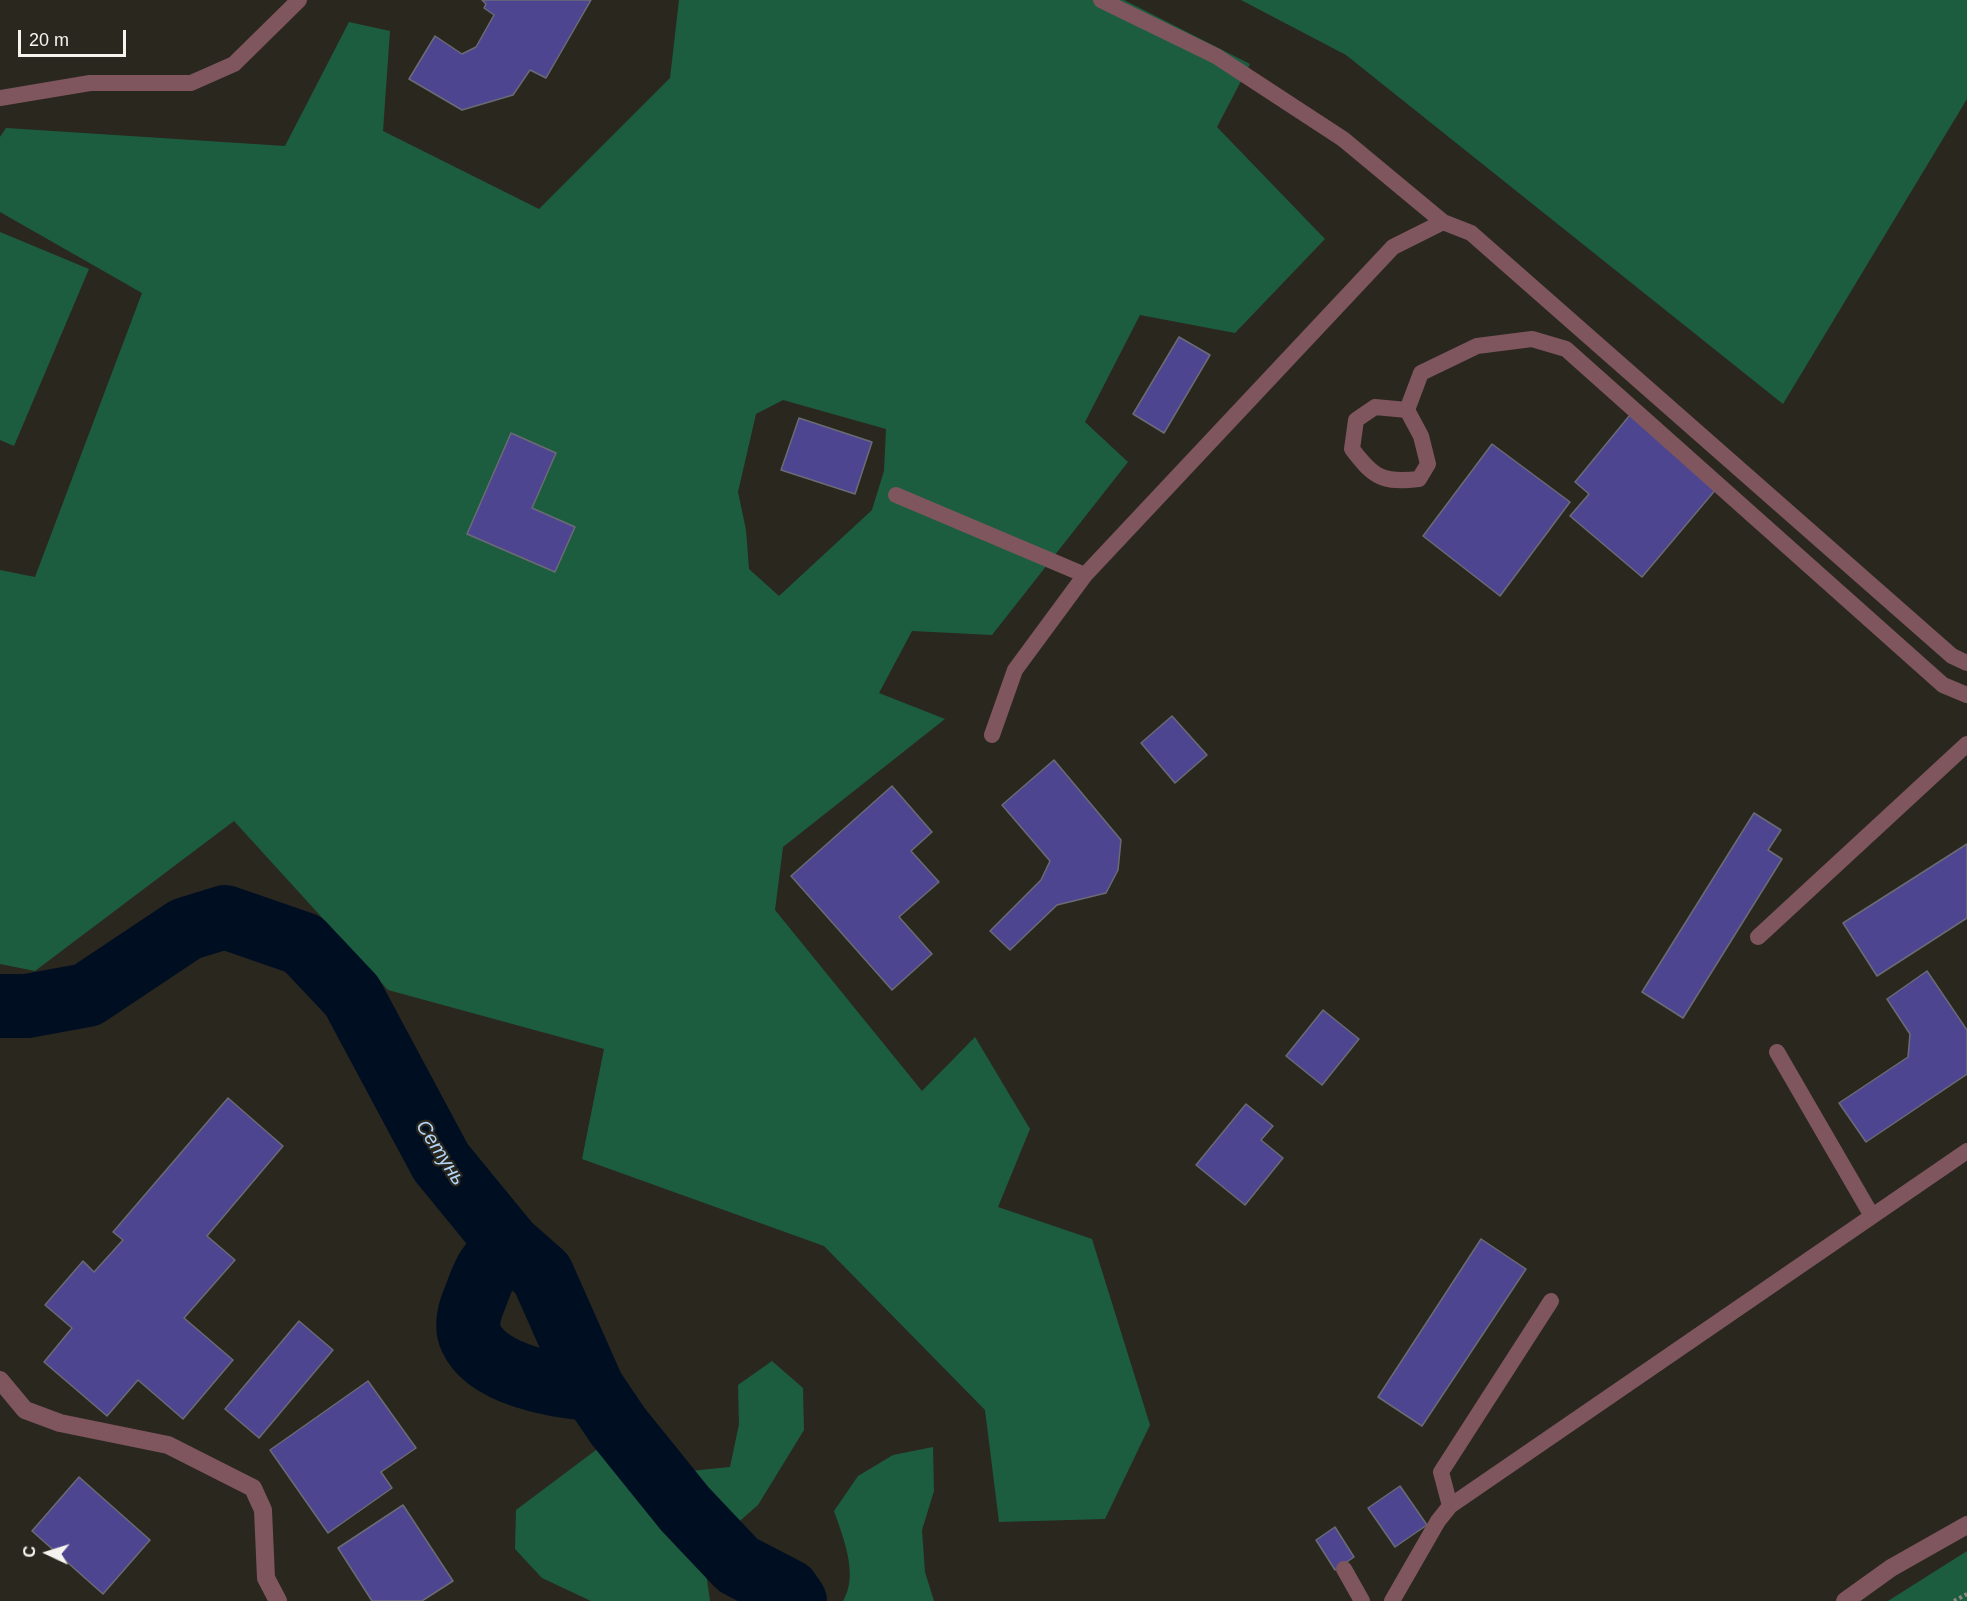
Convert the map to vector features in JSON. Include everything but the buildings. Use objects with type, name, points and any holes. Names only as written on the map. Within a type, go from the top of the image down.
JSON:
[{"type":"street","points":[[0,1380],[25,1410],[60,1423],[168,1444],[253,1488],[263,1510],[266,1578],[278,1601]]},
{"type":"street","points":[[1845,1601],[1891,1568],[1967,1526]]},
{"type":"lane","points":[[0,98],[90,83],[191,83],[234,64],[299,0]]},
{"type":"lane","points":[[1101,0],[1216,56],[1343,139],[1443,222],[1471,232],[1952,656],[1967,663]]},
{"type":"lane","points":[[992,735],[1015,670],[1085,575],[1393,246],[1443,222]]},
{"type":"lane","points":[[1407,410],[1375,407],[1356,420],[1352,449],[1368,470],[1393,482],[1419,479],[1428,464],[1421,436],[1407,410],[1421,373],[1477,346],[1532,339],[1566,350],[1943,685],[1967,695]]},
{"type":"lane","points":[[896,495],[1085,575]]},
{"type":"lane","points":[[1758,937],[1967,744]]},
{"type":"lane","points":[[1777,1052],[1872,1216]]},
{"type":"lane","points":[[1392,1601],[1438,1521],[1450,1506],[1967,1151]]},
{"type":"lane","points":[[1450,1506],[1441,1472],[1551,1301]]},
{"type":"lane","points":[[1344,1569],[1362,1601]]},
{"type":"path","points":[[1954,1601],[1967,1594]]},
{"type":"green space","points":[[679,0],[1124,0],[1250,64],[1217,127],[1325,239],[1235,333],[1140,315],[1085,422],[1128,462],[992,635],[912,631],[879,693],[945,719],[783,847],[775,910],[922,1091],[975,1037],[1030,1129],[998,1207],[1092,1239],[1150,1425],[1105,1519],[999,1522],[985,1410],[824,1246],[582,1159],[604,1049],[388,990],[234,821],[35,971],[0,964],[0,570],[35,577],[142,293],[0,212],[0,137],[6,128],[285,146],[349,22],[390,31],[383,131],[539,209],[670,78]],"holes":[[[783,400],[886,429],[884,471],[872,510],[779,596],[749,569],[746,530],[738,492],[756,414]]]},
{"type":"green space","points":[[1241,0],[1967,0],[1967,99],[1783,404],[1346,55]]},
{"type":"green space","points":[[0,232],[89,269],[14,446],[0,440]]},
{"type":"green space","points":[[772,1361],[803,1388],[804,1430],[758,1505],[726,1533],[706,1573],[710,1601],[591,1601],[542,1578],[515,1549],[516,1510],[616,1435],[654,1451],[690,1471],[730,1467],[739,1424],[738,1385]]},
{"type":"green space","points":[[933,1447],[934,1491],[922,1530],[925,1572],[934,1601],[843,1601],[848,1591],[850,1568],[834,1511],[858,1476],[893,1455]]},
{"type":"green space","points":[[1967,1551],[1967,1601],[1888,1601]]},
{"type":"waterway","name":"Сетунь","points":[[0,1006],[27,1006],[87,995],[186,929],[225,917],[303,944],[352,996],[441,1162],[509,1245],[542,1274],[593,1389],[618,1426],[685,1509],[738,1565],[788,1591],[795,1601]]},
{"type":"waterway","points":[[509,1245],[487,1269],[481,1281],[469,1318],[468,1328],[471,1338],[479,1351],[507,1370],[543,1382],[593,1389]]}]
